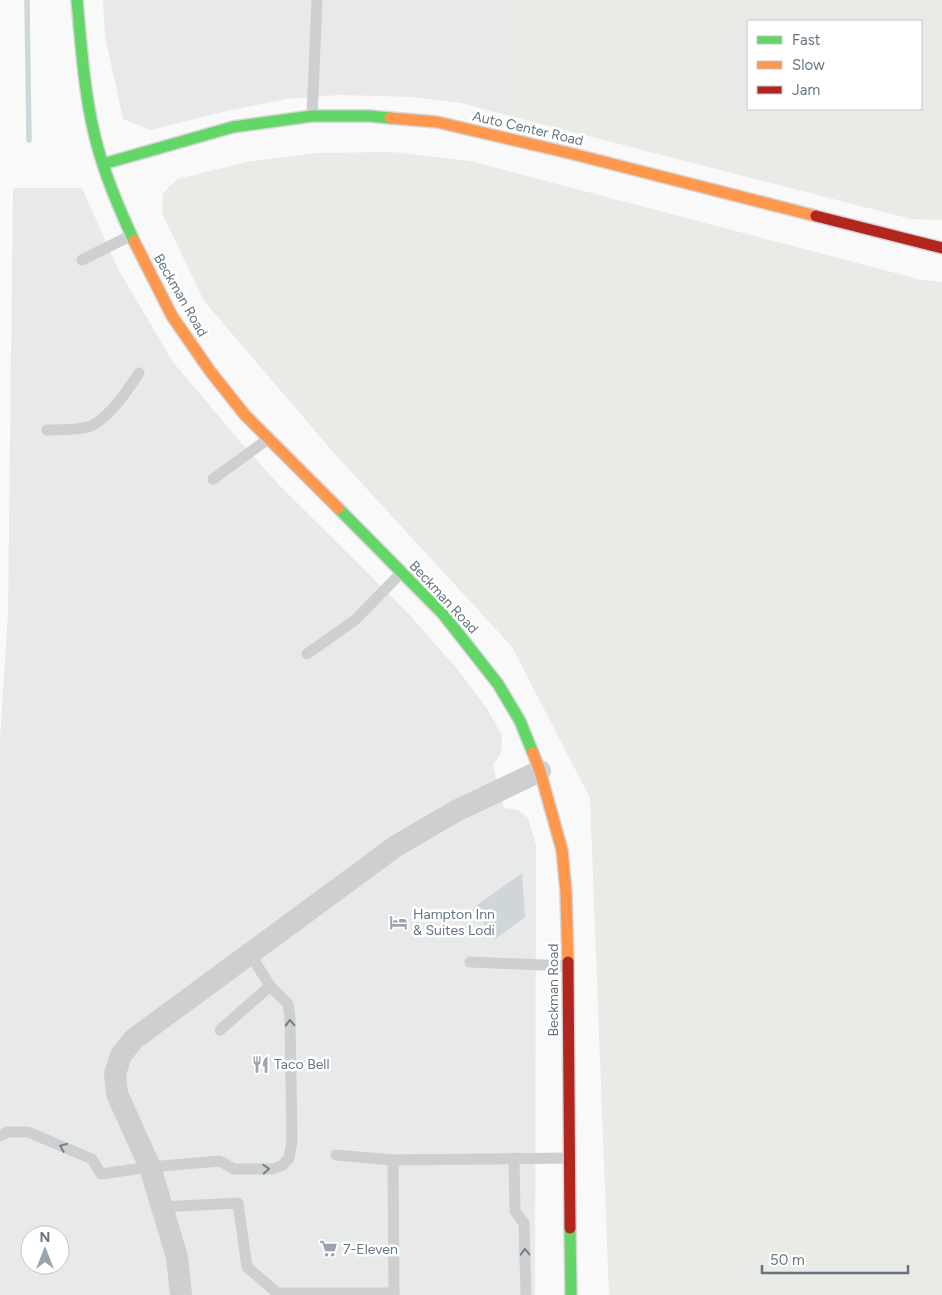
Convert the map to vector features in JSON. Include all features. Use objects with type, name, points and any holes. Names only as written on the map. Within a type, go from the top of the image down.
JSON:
[{"type":"street","name":"Beckman Road","points":[[77,0],[85,80],[94,132],[103,164],[118,205],[172,316],[210,371],[245,415],[443,614],[498,684],[520,721],[540,771],[562,850],[566,892],[571,1295]]},
{"type":"street","name":"Auto Center Road","points":[[103,164],[233,127],[312,116],[369,116],[437,122],[569,153],[942,248]]},
{"type":"street","points":[[181,1295],[177,1257],[150,1167],[118,1094],[115,1074],[121,1055],[134,1039],[396,846],[456,811],[540,771]]},
{"type":"lane","points":[[312,116],[316,0]]},
{"type":"lane","points":[[82,260],[132,235]]},
{"type":"lane","points":[[47,430],[89,426],[98,422],[116,404],[139,373]]},
{"type":"lane","points":[[213,479],[269,438]]},
{"type":"lane","points":[[307,654],[355,620],[402,572]]},
{"type":"lane","points":[[0,1136],[7,1132],[28,1132],[92,1159],[101,1174],[150,1167],[220,1161],[234,1169],[273,1169],[282,1166],[290,1158],[292,1142],[290,1017],[288,1004],[270,986],[250,954]]},
{"type":"lane","points":[[470,962],[568,966]]},
{"type":"lane","points":[[220,1030],[270,986]]},
{"type":"lane","points":[[336,1155],[393,1160],[570,1158]]},
{"type":"lane","points":[[514,1158],[515,1212],[524,1223],[526,1295]]},
{"type":"lane","points":[[162,1207],[238,1203],[248,1267],[277,1293],[394,1294],[393,1160]]},
{"type":"shaded area","points":[[103,0],[513,0],[510,116],[461,103],[412,97],[340,95],[287,99],[226,111],[150,130],[123,119],[105,37]]},
{"type":"shaded area","points":[[513,0],[942,0],[942,220],[911,219],[510,116]]},
{"type":"shaded area","points":[[392,152],[470,161],[918,279],[942,282],[942,1295],[609,1295],[590,798],[512,647],[333,452],[204,301],[162,213],[163,193],[177,179],[247,162],[317,153]]},
{"type":"shaded area","points":[[13,188],[82,188],[118,269],[173,362],[280,486],[408,613],[458,670],[488,710],[502,736],[501,753],[493,765],[504,808],[518,810],[528,818],[536,845],[535,1295],[0,1295],[0,739],[8,614]]},
{"type":"shaded area","points":[[522,873],[525,917],[495,939],[473,908]]},
{"type":"waterway","points":[[27,0],[29,140]]},
{"type":"traffic: fast","points":[[77,0],[85,84],[94,133],[111,188],[134,241]]},
{"type":"traffic: fast","points":[[103,164],[233,127],[312,116],[390,118]]},
{"type":"traffic: fast","points":[[338,508],[443,614],[498,684],[520,721],[533,753]]},
{"type":"traffic: fast","points":[[570,1228],[571,1295]]},
{"type":"traffic: slow","points":[[390,118],[437,122],[569,153],[816,216]]},
{"type":"traffic: slow","points":[[134,241],[172,316],[210,371],[245,415],[338,508]]},
{"type":"traffic: slow","points":[[533,753],[540,771],[562,850],[566,892],[568,962]]},
{"type":"traffic: jam","points":[[816,216],[942,248]]},
{"type":"traffic: jam","points":[[568,962],[570,1228]]},
{"type":"place","name":"Hampton Inn & Suites Lodi","points":[[399,922]]},
{"type":"place","name":"Taco Bell","points":[[260,1064]]},
{"type":"place","name":"7-Eleven","points":[[329,1249]]}]
